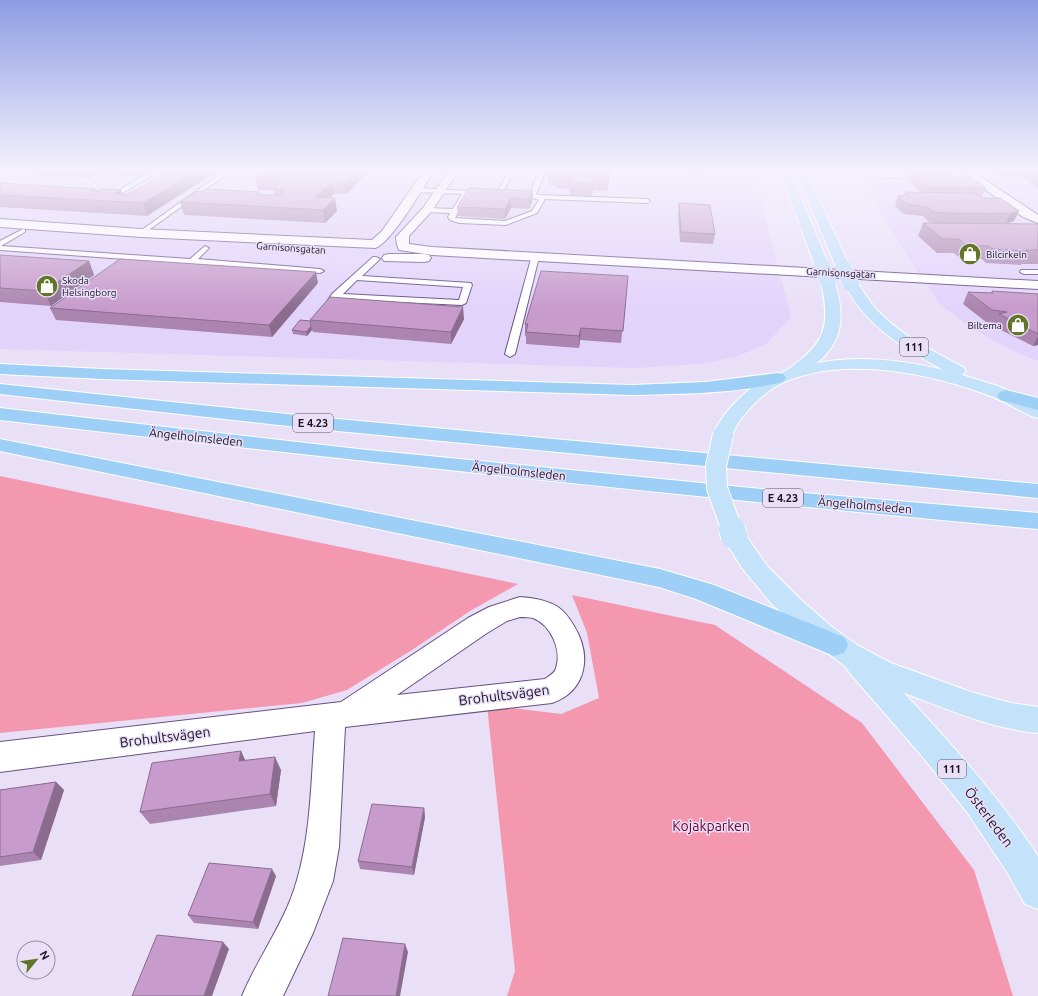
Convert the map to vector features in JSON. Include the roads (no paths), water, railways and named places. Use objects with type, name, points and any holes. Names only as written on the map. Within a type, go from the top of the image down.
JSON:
[{"type":"highway","points":[[0,369],[102,374],[632,390],[704,388],[749,383],[786,375]]},
{"type":"highway","name":"E 4.23","points":[[0,389],[337,425],[1038,491]]},
{"type":"highway","points":[[1000,393],[1038,404]]},
{"type":"highway","name":"Ängelholmsleden","points":[[0,414],[358,455],[792,499],[1038,521]]},
{"type":"highway","points":[[0,446],[660,578],[705,592],[843,651]]},
{"type":"main road","name":"111","points":[[802,215],[831,292],[833,317],[830,337],[825,346],[816,356],[786,375],[761,388],[748,399],[732,417],[723,435],[716,466],[717,488],[734,536],[753,566],[786,604],[843,651]]},
{"type":"main road","name":"111","points":[[820,215],[857,298],[867,310],[903,340],[952,368],[1038,412]]},
{"type":"main road","points":[[786,375],[852,364],[892,366],[938,374],[1000,393]]},
{"type":"main road","points":[[843,651],[896,676],[977,707],[1002,714],[1038,720]]},
{"type":"main road","name":"Österleden","points":[[843,651],[932,744],[983,806],[1021,860],[1038,891]]},
{"type":"street","points":[[399,215],[386,234],[364,251],[377,258],[403,254],[406,250],[403,246],[402,237],[422,215]]},
{"type":"street","name":"Garnisonsgatan","points":[[0,223],[141,233],[374,244],[387,242],[432,251],[1038,285]]},
{"type":"street","name":"Garnisonsgatan","points":[[0,230],[352,252],[377,258],[428,257],[534,261],[644,262]]},
{"type":"street","name":"Brohultsvägen","points":[[0,757],[339,715],[552,691],[563,683],[569,672],[571,653],[570,643],[558,623],[540,608],[526,607],[509,610],[482,622],[339,715]]},
{"type":"street","points":[[262,996],[300,920],[315,881],[322,846],[339,715]]},
{"type":"lane","points":[[141,233],[166,215]]},
{"type":"lane","points":[[452,215],[451,218],[456,220],[506,223],[525,215]]},
{"type":"lane","points":[[0,244],[23,231]]},
{"type":"lane","points":[[0,248],[320,271]]},
{"type":"lane","points":[[192,261],[205,248]]},
{"type":"lane","points":[[326,307],[335,296],[377,258]]},
{"type":"lane","points":[[510,354],[534,261]]},
{"type":"lane","points":[[1024,272],[1038,272]]},
{"type":"lane","points":[[335,296],[462,303],[468,284],[355,278]]},
{"type":"place","name":"Bilcirkeln","points":[[970,254]]},
{"type":"place","name":"Skoda Helsingborg","points":[[47,286]]},
{"type":"place","name":"Biltema","points":[[1018,325]]},
{"type":"park label","name":"Kojakparken","points":[[711,826]]}]
